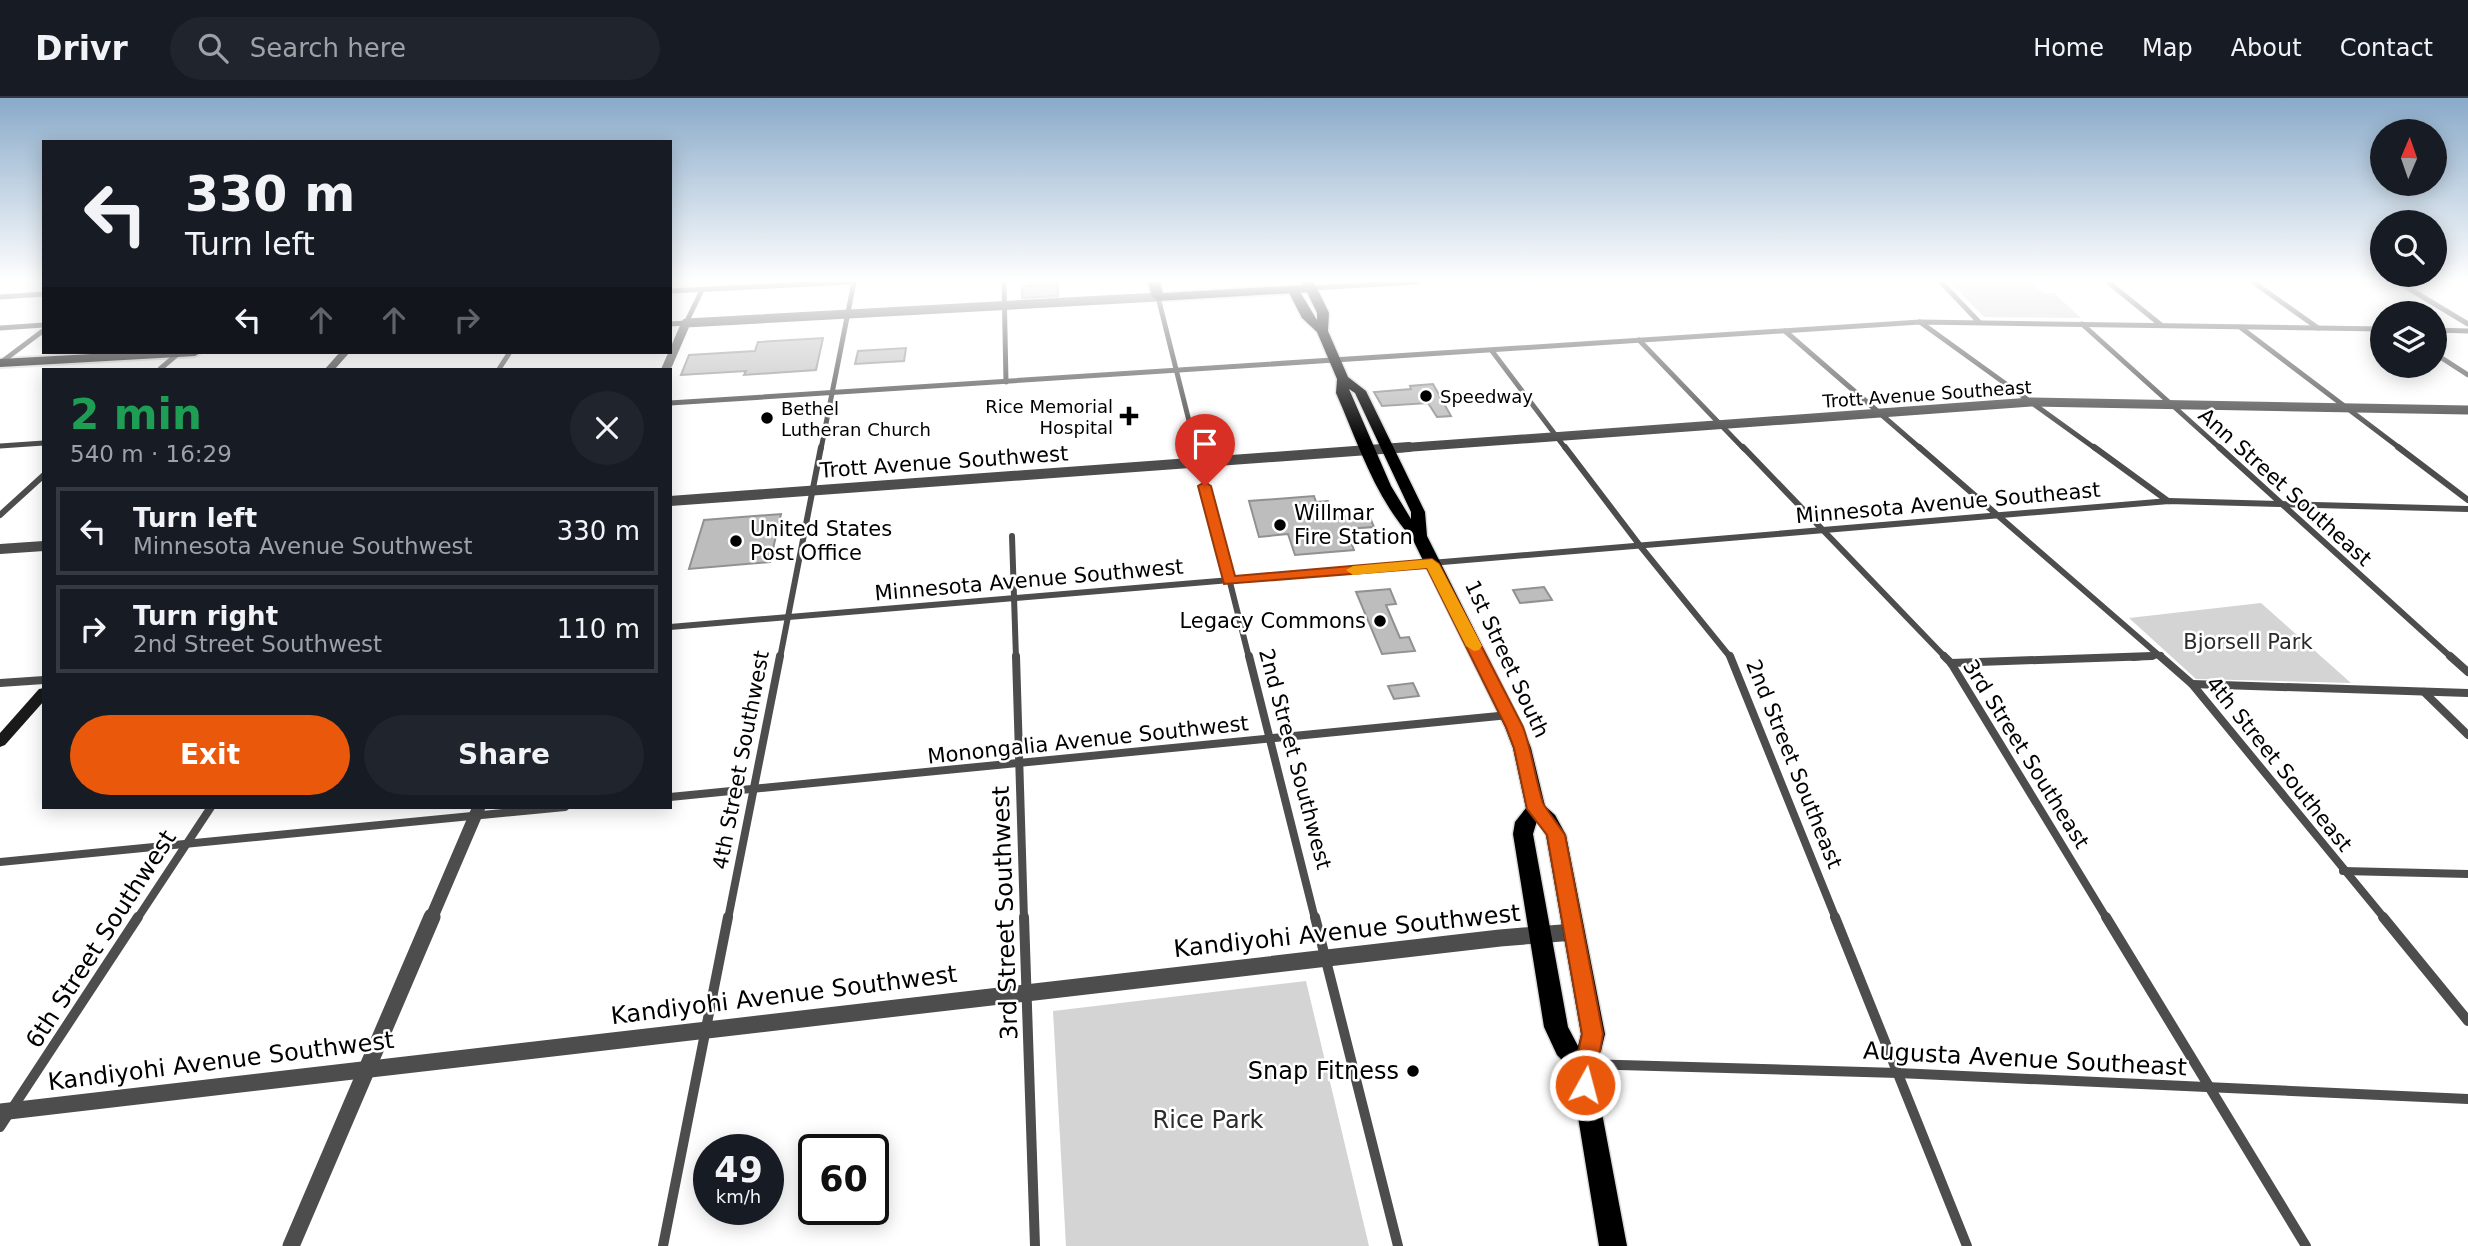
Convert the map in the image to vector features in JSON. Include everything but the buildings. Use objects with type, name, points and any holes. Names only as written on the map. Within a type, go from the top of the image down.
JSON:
[{"type":"highway","points":[[0,363],[146,354]]},
{"type":"main road","name":"1st Street South","points":[[1324,336],[1343,379],[1342,393],[1368,452],[1398,514],[1419,536],[1509,715],[1522,748],[1536,809],[1548,820],[1556,835],[1593,1034],[1590,1051],[1581,1064]]},
{"type":"main road","points":[[331,368],[343,354]]},
{"type":"main road","name":"1st Street South","points":[[1343,379],[1360,391],[1389,450],[1418,512],[1419,536]]},
{"type":"main road","points":[[0,742],[42,694]]},
{"type":"main road","points":[[1536,809],[1525,822],[1523,834],[1556,1027],[1565,1048],[1581,1064],[1613,1246]]},
{"type":"street","points":[[0,363],[34,336]]},
{"type":"street","points":[[666,368],[681,336]]},
{"type":"street","name":"4th Street Southwest","points":[[663,1246],[843,336]]},
{"type":"street","points":[[1005,336],[1006,382]]},
{"type":"street","name":"2nd Street Southwest","points":[[1167,336],[1398,1246]]},
{"type":"street","points":[[672,403],[1711,336]]},
{"type":"street","name":"4th Street Southeast","points":[[1790,336],[2192,684],[2468,1021]]},
{"type":"street","points":[[1939,336],[2169,501]]},
{"type":"street","name":"Ann Street Southeast","points":[[2095,336],[2468,672]]},
{"type":"street","points":[[2251,336],[2468,500]]},
{"type":"street","name":"3rd Street Southeast","points":[[1639,340],[1951,663],[2306,1246]]},
{"type":"street","name":"2nd Street Southeast","points":[[1492,351],[1641,547],[1730,655],[1967,1246]]},
{"type":"street","points":[[161,368],[177,354]]},
{"type":"street","points":[[2447,361],[2468,375]]},
{"type":"street","name":"Trott Avenue Southeast","points":[[1389,450],[2031,402],[2468,410]]},
{"type":"street","points":[[0,446],[42,443]]},
{"type":"street","name":"Trott Avenue Southwest","points":[[672,501],[1389,450]]},
{"type":"street","points":[[0,515],[42,477]]},
{"type":"street","name":"Minnesota Avenue Southeast","points":[[1432,564],[2169,501],[2468,509]]},
{"type":"street","name":"3rd Street Southwest","points":[[1012,536],[1035,1246]]},
{"type":"street","points":[[0,550],[42,546]]},
{"type":"street","name":"Minnesota Avenue Southwest","points":[[672,627],[1432,564]]},
{"type":"street","points":[[1951,663],[2118,659],[2161,655]]},
{"type":"street","points":[[0,683],[42,680]]},
{"type":"street","points":[[2192,684],[2468,693]]},
{"type":"street","points":[[2424,692],[2468,734]]},
{"type":"street","name":"Monongalia Avenue Southwest","points":[[672,797],[1509,715]]},
{"type":"street","name":"6th Street Southwest","points":[[0,1127],[5,1111],[210,809]]},
{"type":"street","points":[[0,862],[477,811],[521,809]]},
{"type":"street","points":[[291,1246],[477,811]]},
{"type":"street","points":[[2343,871],[2468,874]]},
{"type":"street","name":"Kandiyohi Avenue Southwest","points":[[5,1111],[706,1028],[1574,932]]},
{"type":"street","name":"Augusta Avenue Southeast","points":[[1581,1064],[1898,1073],[2468,1099]]},
{"type":"green space","name":"Bjorsell Park","points":[[2261,603],[2351,683],[2196,679],[2129,618]]},
{"type":"green space","name":"Rice Park","points":[[1306,981],[1369,1246],[1066,1246],[1053,1011]]},
{"type":"slow traffic","points":[[1353,570],[1432,564],[1474,646]]},
{"type":"place","name":"Speedway","points":[[1426,396]]},
{"type":"place","name":"Rice Memorial Hospital","points":[[1129,416]]},
{"type":"place","name":"Bethel Lutheran Church","points":[[767,418]]},
{"type":"place","name":"Willmar Fire Station","points":[[1280,525]]},
{"type":"place","name":"United States Post Office","points":[[736,541]]},
{"type":"place","name":"Legacy Commons","points":[[1380,621]]},
{"type":"place","name":"Snap Fitness","points":[[1413,1071]]},
{"type":"route","points":[[1205,486],[1229,581],[1432,564],[1509,715],[1522,748],[1536,809],[1548,820],[1556,835],[1593,1034],[1590,1051],[1581,1064],[1585,1085]]}]
